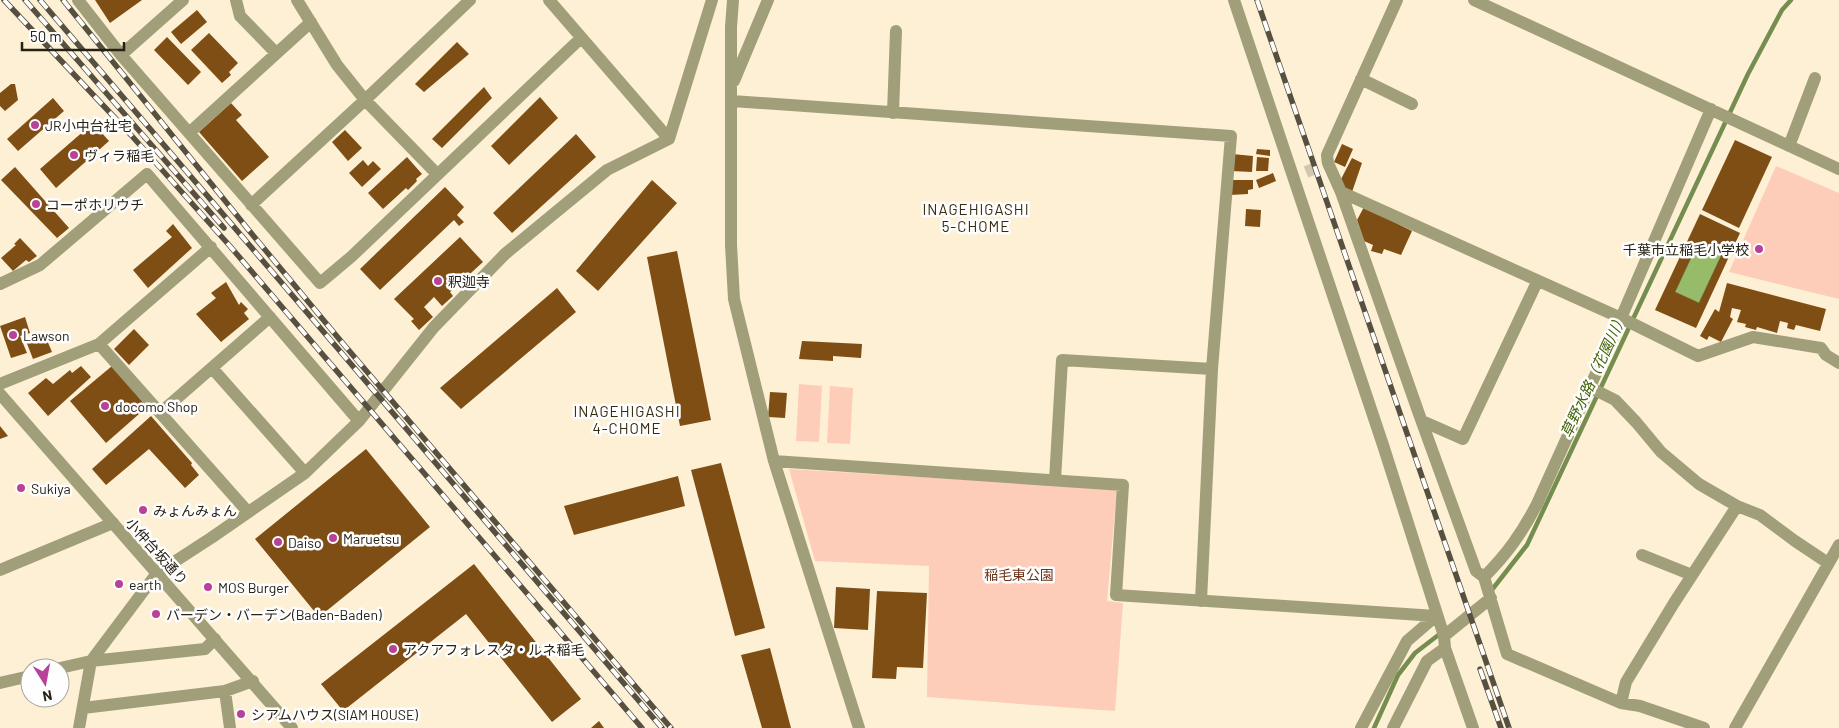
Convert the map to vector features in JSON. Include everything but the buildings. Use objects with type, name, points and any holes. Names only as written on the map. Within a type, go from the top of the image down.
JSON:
[{"type":"street","points":[[78,0],[120,55],[320,283],[351,257],[581,38]]},
{"type":"street","points":[[120,55],[183,0]]},
{"type":"street","points":[[236,0],[240,16],[276,53]]},
{"type":"street","points":[[297,0],[337,65],[366,100],[437,174]]},
{"type":"street","points":[[251,205],[366,100],[470,0]]},
{"type":"street","points":[[549,0],[669,139]]},
{"type":"street","points":[[79,728],[91,661],[157,573],[304,473],[360,421],[434,327],[505,254],[607,170],[669,139],[712,0]]},
{"type":"street","points":[[733,0],[731,27],[731,245],[734,299],[774,462],[859,728]]},
{"type":"street","points":[[732,87],[768,0]]},
{"type":"street","points":[[1234,0],[1300,174],[1444,642],[1473,728]]},
{"type":"street","points":[[1396,0],[1327,154],[1326,164],[1341,192],[1476,571],[1484,577],[1507,654],[1621,703],[1640,706],[1704,728]]},
{"type":"street","points":[[1474,0],[1839,169]]},
{"type":"street","points":[[189,133],[310,22]]},
{"type":"street","points":[[893,112],[896,31]]},
{"type":"street","points":[[1789,146],[1815,78]]},
{"type":"street","points":[[1361,79],[1412,104]]},
{"type":"street","points":[[732,101],[1231,136],[1212,369],[1201,601]]},
{"type":"street","points":[[1484,577],[1505,556],[1522,532],[1537,504],[1621,318],[1711,109]]},
{"type":"street","points":[[0,284],[40,265],[147,174],[360,421]]},
{"type":"street","points":[[1341,192],[1537,282],[1621,318],[1698,356],[1753,338],[1821,348],[1826,355],[1839,363]]},
{"type":"street","points":[[0,384],[99,344],[211,246]]},
{"type":"street","points":[[1422,421],[1464,439],[1537,282]]},
{"type":"street","points":[[160,413],[270,316]]},
{"type":"street","points":[[99,344],[248,512]]},
{"type":"street","points":[[1055,480],[1062,360],[1212,369]]},
{"type":"street","points":[[212,368],[304,473]]},
{"type":"street","points":[[1589,387],[1615,400],[1661,452],[1699,484],[1737,506],[1760,514],[1828,563]]},
{"type":"street","name":"小仲台坂通り","points":[[0,394],[253,681],[292,728]]},
{"type":"street","points":[[774,462],[1123,485],[1116,595],[1436,616]]},
{"type":"street","points":[[1621,703],[1626,682],[1737,506]]},
{"type":"street","points":[[0,570],[113,524]]},
{"type":"street","points":[[1735,728],[1839,545]]},
{"type":"street","points":[[1642,555],[1692,575]]},
{"type":"street","points":[[1393,728],[1427,661],[1490,598]]},
{"type":"street","points":[[1361,728],[1407,641],[1436,616]]},
{"type":"street","points":[[70,666],[91,661],[205,649],[215,639]]},
{"type":"street","points":[[0,683],[20,678]]},
{"type":"street","points":[[83,708],[225,692],[253,681]]},
{"type":"street","points":[[225,692],[230,728]]},
{"type":"green space","points":[[1776,166],[1839,193],[1839,299],[1729,272]]},
{"type":"green space","points":[[799,384],[822,386],[819,442],[796,441]]},
{"type":"green space","points":[[830,386],[853,388],[850,444],[827,443]]},
{"type":"green space","name":"稲毛東公園","points":[[789,469],[1117,489],[1107,601],[1123,603],[1115,711],[927,697],[929,566],[815,561]]},
{"type":"shaded area","points":[[1697,245],[1721,256],[1699,303],[1675,292]]},
{"type":"waterway","name":"草野水路（花園川）","points":[[1491,591],[1527,545],[1748,74],[1782,10],[1791,0]]},
{"type":"waterway","name":"草野水路（花園川）","points":[[1374,728],[1398,675],[1415,653],[1441,633]]},
{"type":"tunnel","points":[[1306,172],[1323,165]]},
{"type":"railway","points":[[4,0],[131,135],[229,245],[642,728]]},
{"type":"railway","points":[[25,0],[224,228]]},
{"type":"railway","points":[[40,0],[662,728]]},
{"type":"railway","points":[[63,0],[340,340],[671,728]]},
{"type":"railway","points":[[1257,0],[1509,728]]},
{"type":"railway","points":[[1480,669],[1501,728]]},
{"type":"place","name":"JR小中台社宅","points":[[35,125]]},
{"type":"place","name":"ヴィラ稲毛","points":[[74,155]]},
{"type":"place","name":"コーポホリウチ","points":[[36,204]]},
{"type":"place","name":"千葉市立稲毛小学校","points":[[1759,249]]},
{"type":"place","name":"釈迦寺","points":[[438,281]]},
{"type":"place","name":"Lawson","points":[[13,335]]},
{"type":"place","name":"docomo Shop","points":[[105,406]]},
{"type":"place","name":"Sukiya","points":[[21,488]]},
{"type":"place","name":"みょんみょん","points":[[143,510]]},
{"type":"place","name":"Maruetsu","points":[[333,538]]},
{"type":"place","name":"Daiso","points":[[278,542]]},
{"type":"place","name":"earth","points":[[119,584]]},
{"type":"place","name":"MOS Burger","points":[[208,587]]},
{"type":"place","name":"バーデン・バーデン(Baden-Baden)","points":[[156,614]]},
{"type":"place","name":"アクアフォレスタ・ルネ稲毛","points":[[393,649]]},
{"type":"place","name":"シアムハウス(SIAM HOUSE)","points":[[241,714]]},
{"type":"district","name":"INAGEHIGASHI 5-CHOME","points":[[976,218]]},
{"type":"district","name":"INAGEHIGASHI 4-CHOME","points":[[627,420]]}]
